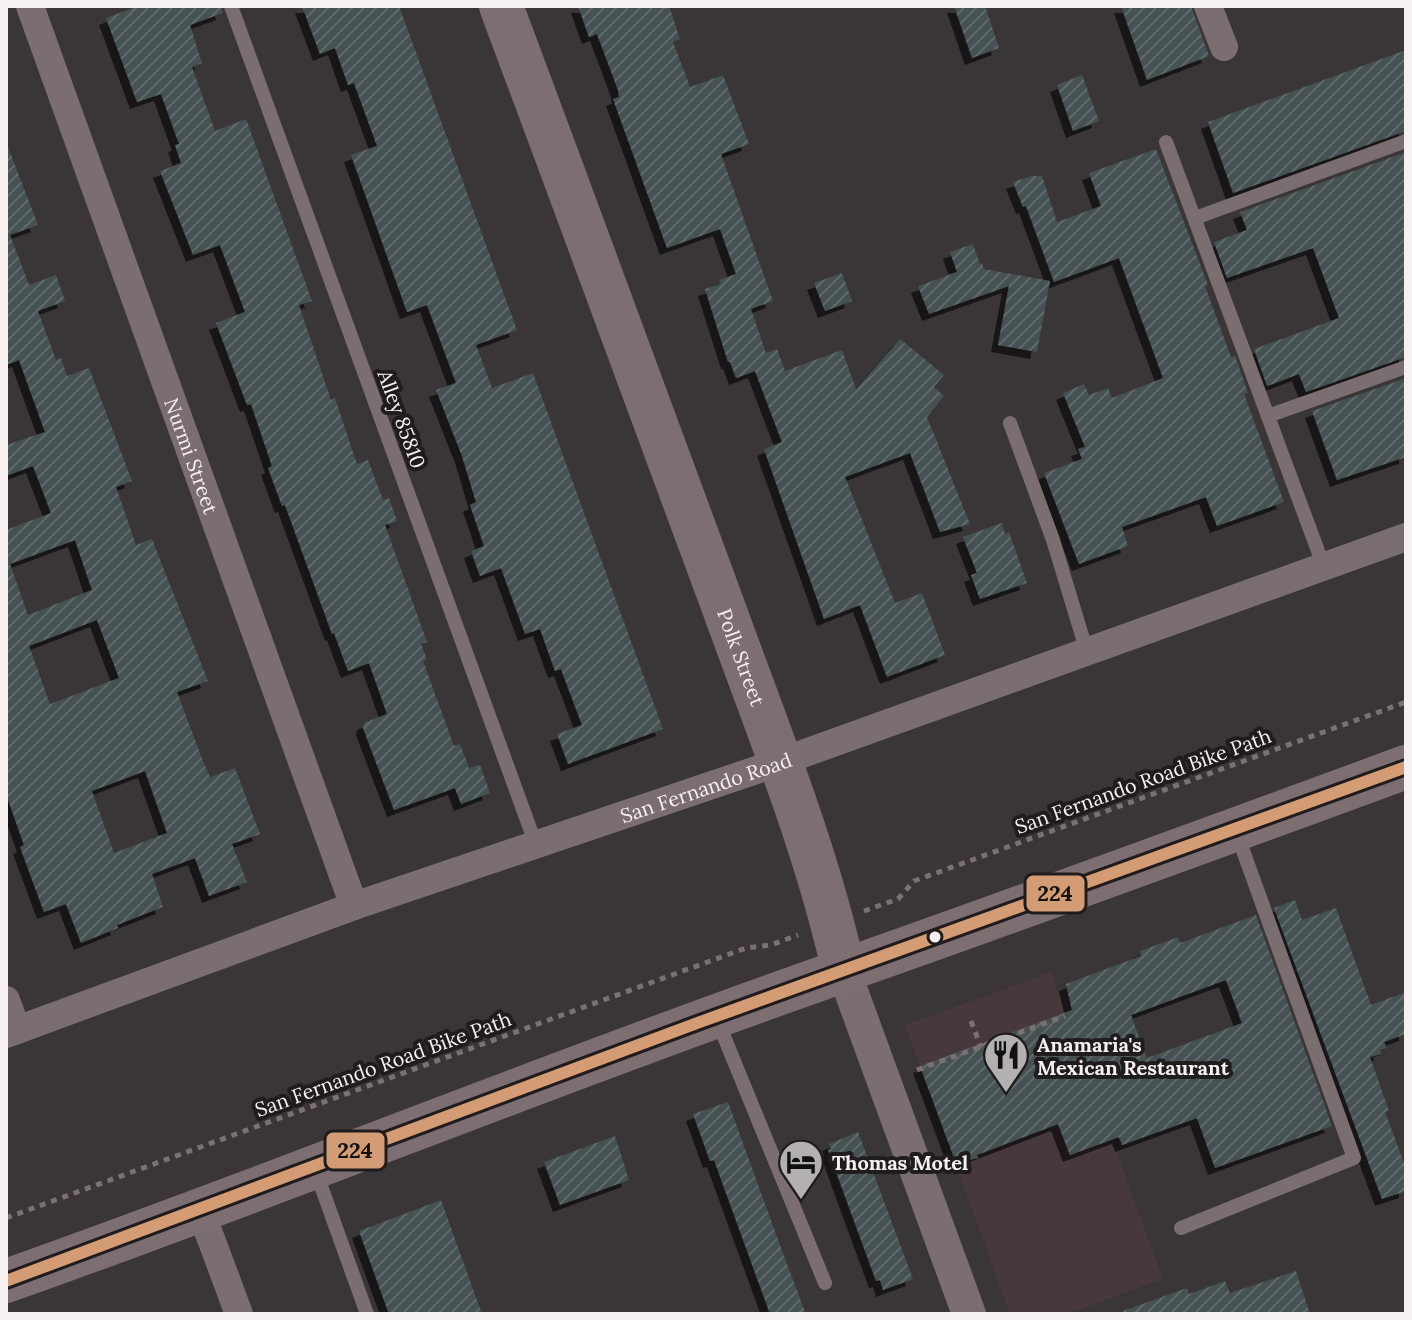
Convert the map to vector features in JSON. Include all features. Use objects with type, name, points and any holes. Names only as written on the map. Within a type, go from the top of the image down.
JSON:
[{"type":"main road","name":"Polk Street","points":[[501,6],[780,762],[833,922],[844,972]]},
{"type":"main road","points":[[6,1281],[201,1212],[716,1018],[1406,767]]},
{"type":"street","name":"Nurmi Street","points":[[30,6],[354,906]]},
{"type":"street","points":[[1208,6],[1224,47]]},
{"type":"street","name":"San Fernando Road","points":[[12,1032],[354,906],[780,762],[1406,537]]},
{"type":"street","name":"Polk Street","points":[[844,972],[969,1314]]},
{"type":"street","points":[[6,1000],[12,1032]]},
{"type":"street","points":[[201,1212],[239,1314]]},
{"type":"lane","name":"Alley 85810","points":[[231,6],[536,845]]},
{"type":"lane","points":[[1195,218],[1406,141]]},
{"type":"lane","points":[[1166,142],[1324,567]]},
{"type":"lane","points":[[1268,416],[1406,367]]},
{"type":"lane","points":[[1010,423],[1053,540],[1087,652]]},
{"type":"lane","points":[[1181,1228],[1354,1158],[1236,830]]},
{"type":"lane","points":[[716,1018],[825,1283]]},
{"type":"lane","points":[[315,1168],[367,1314]]},
{"type":"path","name":"San Fernando Road Bike Path","points":[[898,899],[914,881],[1406,702]]},
{"type":"path","name":"San Fernando Road Bike Path","points":[[6,1218],[746,948],[771,945]]},
{"type":"path","points":[[917,1070],[1065,1016]]},
{"type":"path","points":[[971,1021],[981,1047]]},
{"type":"shaded area","points":[[1051,972],[1163,1279],[1067,1314],[1010,1314],[905,1025]]},
{"type":"building","points":[[138,6],[221,6],[223,13],[190,25],[202,63],[192,67],[215,131],[246,119],[312,301],[299,305],[331,400],[335,398],[357,464],[368,460],[383,500],[389,498],[397,521],[385,525],[427,642],[421,644],[427,660],[423,661],[454,746],[460,744],[469,768],[480,765],[490,793],[461,804],[455,788],[394,810],[363,728],[364,723],[387,714],[369,663],[348,671],[268,468],[272,466],[251,404],[247,405],[216,323],[245,312],[220,245],[193,255],[160,171],[181,163],[175,145],[179,144],[161,94],[137,102],[106,18]]},
{"type":"building","points":[[302,6],[399,6],[517,330],[476,345],[492,388],[533,373],[663,729],[568,764],[557,734],[582,725],[561,669],[555,671],[540,629],[525,634],[501,568],[480,576],[471,551],[484,546],[470,505],[476,502],[436,390],[456,383],[427,305],[407,312],[351,155],[377,146],[354,83],[348,85],[335,48],[320,54]]},
{"type":"building","points":[[578,6],[669,6],[680,39],[673,42],[690,87],[723,75],[749,144],[721,154],[773,301],[751,309],[766,353],[777,349],[785,371],[842,350],[856,389],[900,339],[944,375],[934,387],[944,396],[927,417],[970,524],[940,532],[910,453],[845,477],[895,603],[922,593],[945,655],[887,677],[860,605],[824,619],[764,449],[782,442],[755,371],[736,378],[705,289],[721,284],[719,280],[736,274],[720,229],[667,248],[613,99],[619,97],[618,90],[597,34],[589,37]]},
{"type":"building","points":[[954,6],[985,6],[999,48],[972,58]]},
{"type":"building","points":[[1121,6],[1191,6],[1209,56],[1147,80]]},
{"type":"building","points":[[1406,50],[1406,131],[1233,193],[1208,122]]},
{"type":"building","points":[[1082,75],[1099,121],[1073,131],[1057,85]]},
{"type":"building","points":[[8,147],[38,225],[10,235],[29,285],[56,275],[65,301],[38,311],[56,360],[61,358],[67,376],[89,368],[132,481],[116,487],[136,545],[152,539],[208,681],[177,692],[210,777],[235,768],[260,834],[232,844],[247,882],[209,896],[195,858],[152,874],[163,907],[81,943],[66,904],[44,912],[20,847],[24,845],[6,794],[6,530],[51,513],[33,466],[6,476],[6,445],[45,432],[19,360],[6,365]],"holes":[[[75,540],[92,590],[28,615],[10,564]],[[97,620],[119,678],[50,704],[29,646]],[[145,771],[167,833],[114,853],[92,791]]]},
{"type":"building","points":[[1156,149],[1208,285],[1205,286],[1231,357],[1235,356],[1248,393],[1244,394],[1284,502],[1217,526],[1206,497],[1122,527],[1128,546],[1079,564],[1044,473],[1082,459],[1078,449],[1085,447],[1063,393],[1084,384],[1089,395],[1108,388],[1112,398],[1163,378],[1119,258],[1054,282],[1026,206],[1023,207],[1013,182],[1042,176],[1057,222],[1101,206],[1089,173]]},
{"type":"building","points":[[1406,152],[1406,357],[1306,392],[1299,374],[1267,386],[1254,349],[1339,318],[1313,248],[1227,278],[1214,242],[1247,230],[1240,212]]},
{"type":"building","points":[[973,244],[984,269],[1050,281],[1037,352],[998,345],[1009,286],[929,314],[918,286],[957,272],[950,252]]},
{"type":"building","points":[[842,273],[852,301],[825,311],[814,283]]},
{"type":"building","points":[[1406,378],[1406,457],[1337,480],[1312,411]]},
{"type":"building","points":[[1002,523],[1005,534],[1009,532],[1027,583],[980,599],[971,575],[977,573],[963,537]]},
{"type":"building","points":[[1295,900],[1302,920],[1336,908],[1371,1005],[1406,992],[1406,1034],[1384,1042],[1387,1048],[1380,1050],[1381,1054],[1370,1057],[1389,1111],[1385,1112],[1406,1168],[1406,1191],[1382,1199],[1274,908]]},
{"type":"building","points":[[1256,915],[1332,1126],[1215,1168],[1197,1118],[1122,1145],[1119,1137],[1070,1155],[1058,1124],[977,1155],[978,1158],[956,1163],[920,1066],[1072,1010],[1066,984],[1141,956],[1140,951],[1178,937],[1180,943]],"holes":[[[1226,980],[1242,1023],[1147,1058],[1131,1015]]]},
{"type":"building","points":[[728,1102],[806,1314],[770,1314],[714,1160],[710,1161],[693,1114]]},
{"type":"building","points":[[858,1132],[913,1279],[883,1290],[880,1280],[876,1281],[828,1150],[831,1149],[829,1144]]},
{"type":"building","points":[[615,1136],[629,1180],[560,1205],[544,1162]]},
{"type":"building","points":[[441,1200],[482,1314],[389,1314],[359,1231]]},
{"type":"building","points":[[1296,1271],[1310,1314],[1124,1314],[1123,1311],[1187,1288],[1189,1294],[1225,1281],[1230,1293]]},
{"type":"transit line","name":"224","points":[[6,1281],[700,1022],[1406,767]]},
{"type":"place","name":"Anamaria's Mexican Restaurant","points":[[1006,1094]]},
{"type":"place","name":"Thomas Motel","points":[[801,1201]]}]
